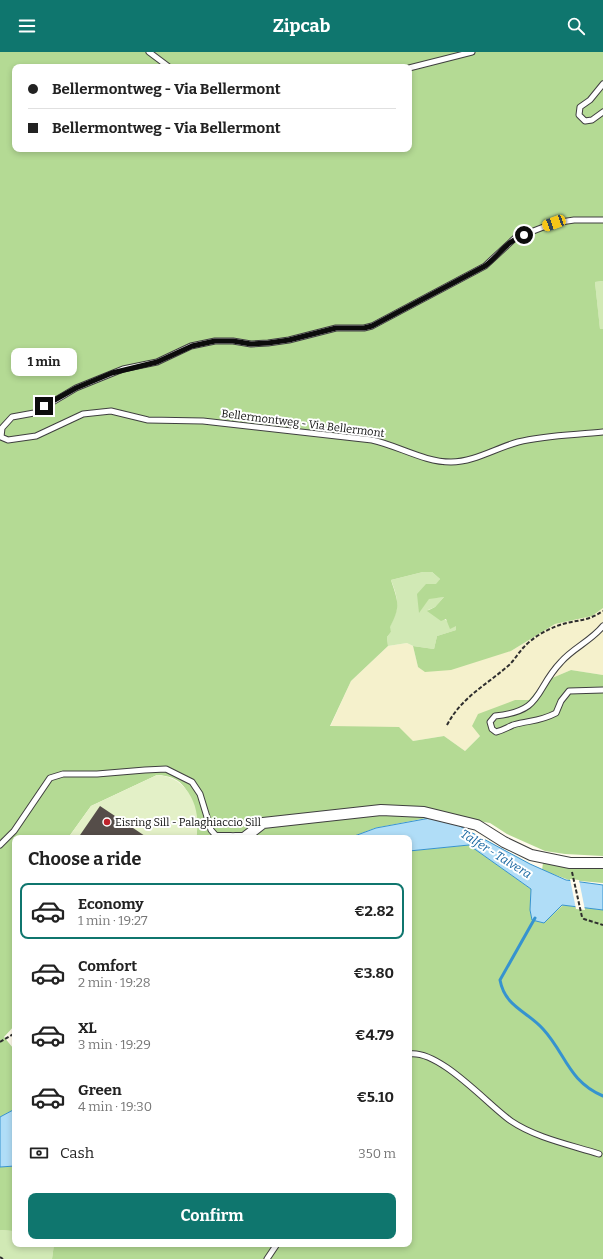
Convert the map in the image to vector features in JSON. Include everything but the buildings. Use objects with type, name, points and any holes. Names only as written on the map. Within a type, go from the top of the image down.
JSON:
[{"type":"street","points":[[248,835],[263,823],[381,810],[424,812],[477,825],[524,853],[570,863],[603,863]]},
{"type":"lane","points":[[149,52],[165,64]]},
{"type":"lane","points":[[412,67],[472,52]]},
{"type":"lane","points":[[603,84],[590,100],[580,107],[579,115],[585,121],[592,120],[603,112]]},
{"type":"lane","name":"Bellermontweg - Via Bellermont","points":[[603,220],[574,220],[554,223],[515,238],[485,266],[372,326],[364,328],[336,328],[289,340],[251,344],[233,341],[215,341],[192,346],[157,362],[123,369],[76,388],[34,413],[12,417],[2,428],[1,438],[8,440],[36,436],[83,414],[111,411],[148,420],[203,421],[372,440],[389,444],[437,461],[452,462],[466,460],[519,442],[540,438],[603,432]]},
{"type":"lane","points":[[603,626],[596,635],[561,662],[540,695],[530,706],[507,715],[495,716],[490,722],[492,728],[496,732],[505,730],[512,726],[543,720],[556,713],[561,701],[569,691],[603,690]]},
{"type":"lane","points":[[0,845],[14,831],[50,778],[63,774],[97,774],[166,769],[192,782],[200,794],[211,830],[215,835]]},
{"type":"lane","points":[[412,1054],[416,1053],[437,1061],[512,1122],[535,1133],[600,1154]]},
{"type":"lane","points":[[267,1259],[274,1247]]},
{"type":"path","points":[[447,725],[453,715],[470,696],[509,665],[534,638],[558,626],[584,621],[603,611]]},
{"type":"path","points":[[570,863],[580,911],[584,919],[603,925]]},
{"type":"path","points":[[0,1042],[12,1034]]},
{"type":"path","points":[[0,1256],[3,1259]]},
{"type":"shaded area","points":[[603,608],[603,675],[571,670],[545,681],[529,701],[515,700],[465,751],[444,736],[413,741],[330,727],[351,681],[388,646],[407,643],[413,646],[418,667],[511,651],[555,624],[592,616]]},
{"type":"green space","points":[[0,52],[603,52],[603,281],[595,282],[600,329],[603,329],[603,608],[592,616],[555,624],[511,651],[451,670],[425,672],[418,667],[413,646],[434,649],[437,636],[456,630],[456,626],[450,629],[446,619],[441,621],[427,611],[435,607],[444,597],[429,599],[419,613],[417,594],[426,584],[436,584],[440,579],[432,572],[423,572],[391,580],[397,599],[397,609],[390,627],[391,632],[387,637],[388,646],[351,681],[330,726],[399,727],[413,741],[444,736],[465,751],[480,736],[472,726],[478,714],[515,700],[529,700],[545,681],[571,670],[603,675],[603,856],[565,854],[545,851],[507,834],[490,823],[442,815],[375,828],[357,835],[197,835],[194,810],[186,790],[178,781],[165,776],[157,775],[91,806],[70,835],[12,835],[12,1028],[4,1037],[12,1047],[12,1111],[0,1117]]},
{"type":"green space","points":[[603,281],[603,329],[600,330],[595,282]]},
{"type":"green space","points":[[423,572],[432,572],[440,579],[419,612],[429,598],[444,597],[435,607],[428,610],[456,626],[456,630],[437,636],[434,649],[413,646],[407,643],[388,646],[387,637],[391,632],[389,628],[397,610],[396,594],[391,580]]},
{"type":"green space","points":[[157,775],[168,777],[185,788],[191,796],[197,816],[196,835],[70,835],[91,806]]},
{"type":"green space","points":[[469,845],[531,889],[530,910],[532,920],[544,923],[563,905],[603,910],[603,1259],[52,1259],[54,1247],[412,1247],[412,851]]},
{"type":"green space","points":[[543,863],[579,868],[603,869],[603,883],[569,880],[542,870]]},
{"type":"green space","points":[[12,1166],[12,1231],[0,1230],[0,1167]]},
{"type":"green space","points":[[0,1230],[12,1231],[12,1247],[54,1247],[52,1259],[0,1259]]},
{"type":"water","name":"Talfer - Talvera","points":[[441,816],[530,864],[566,880],[603,885],[603,910],[562,905],[544,923],[532,920],[530,910],[531,889],[469,845],[412,851],[412,835],[357,835],[376,828]]},
{"type":"water","points":[[12,1111],[12,1166],[0,1167],[0,1117]]},
{"type":"pier","points":[[570,879],[579,880],[585,910],[576,909]]},
{"type":"waterway","points":[[535,918],[500,980],[503,989],[512,1003],[537,1023],[551,1038],[568,1066],[582,1083],[591,1090],[603,1096]]},
{"type":"place","name":"Eisring Sill - Palaghiaccio Sill","points":[[107,822]]},
{"type":"route","points":[[44,406],[76,388],[112,373],[123,369],[157,362],[192,346],[215,341],[233,341],[251,344],[268,343],[289,340],[322,330],[336,328],[355,329],[372,326],[446,285],[485,266],[491,262],[507,244],[515,238],[524,235]]}]
